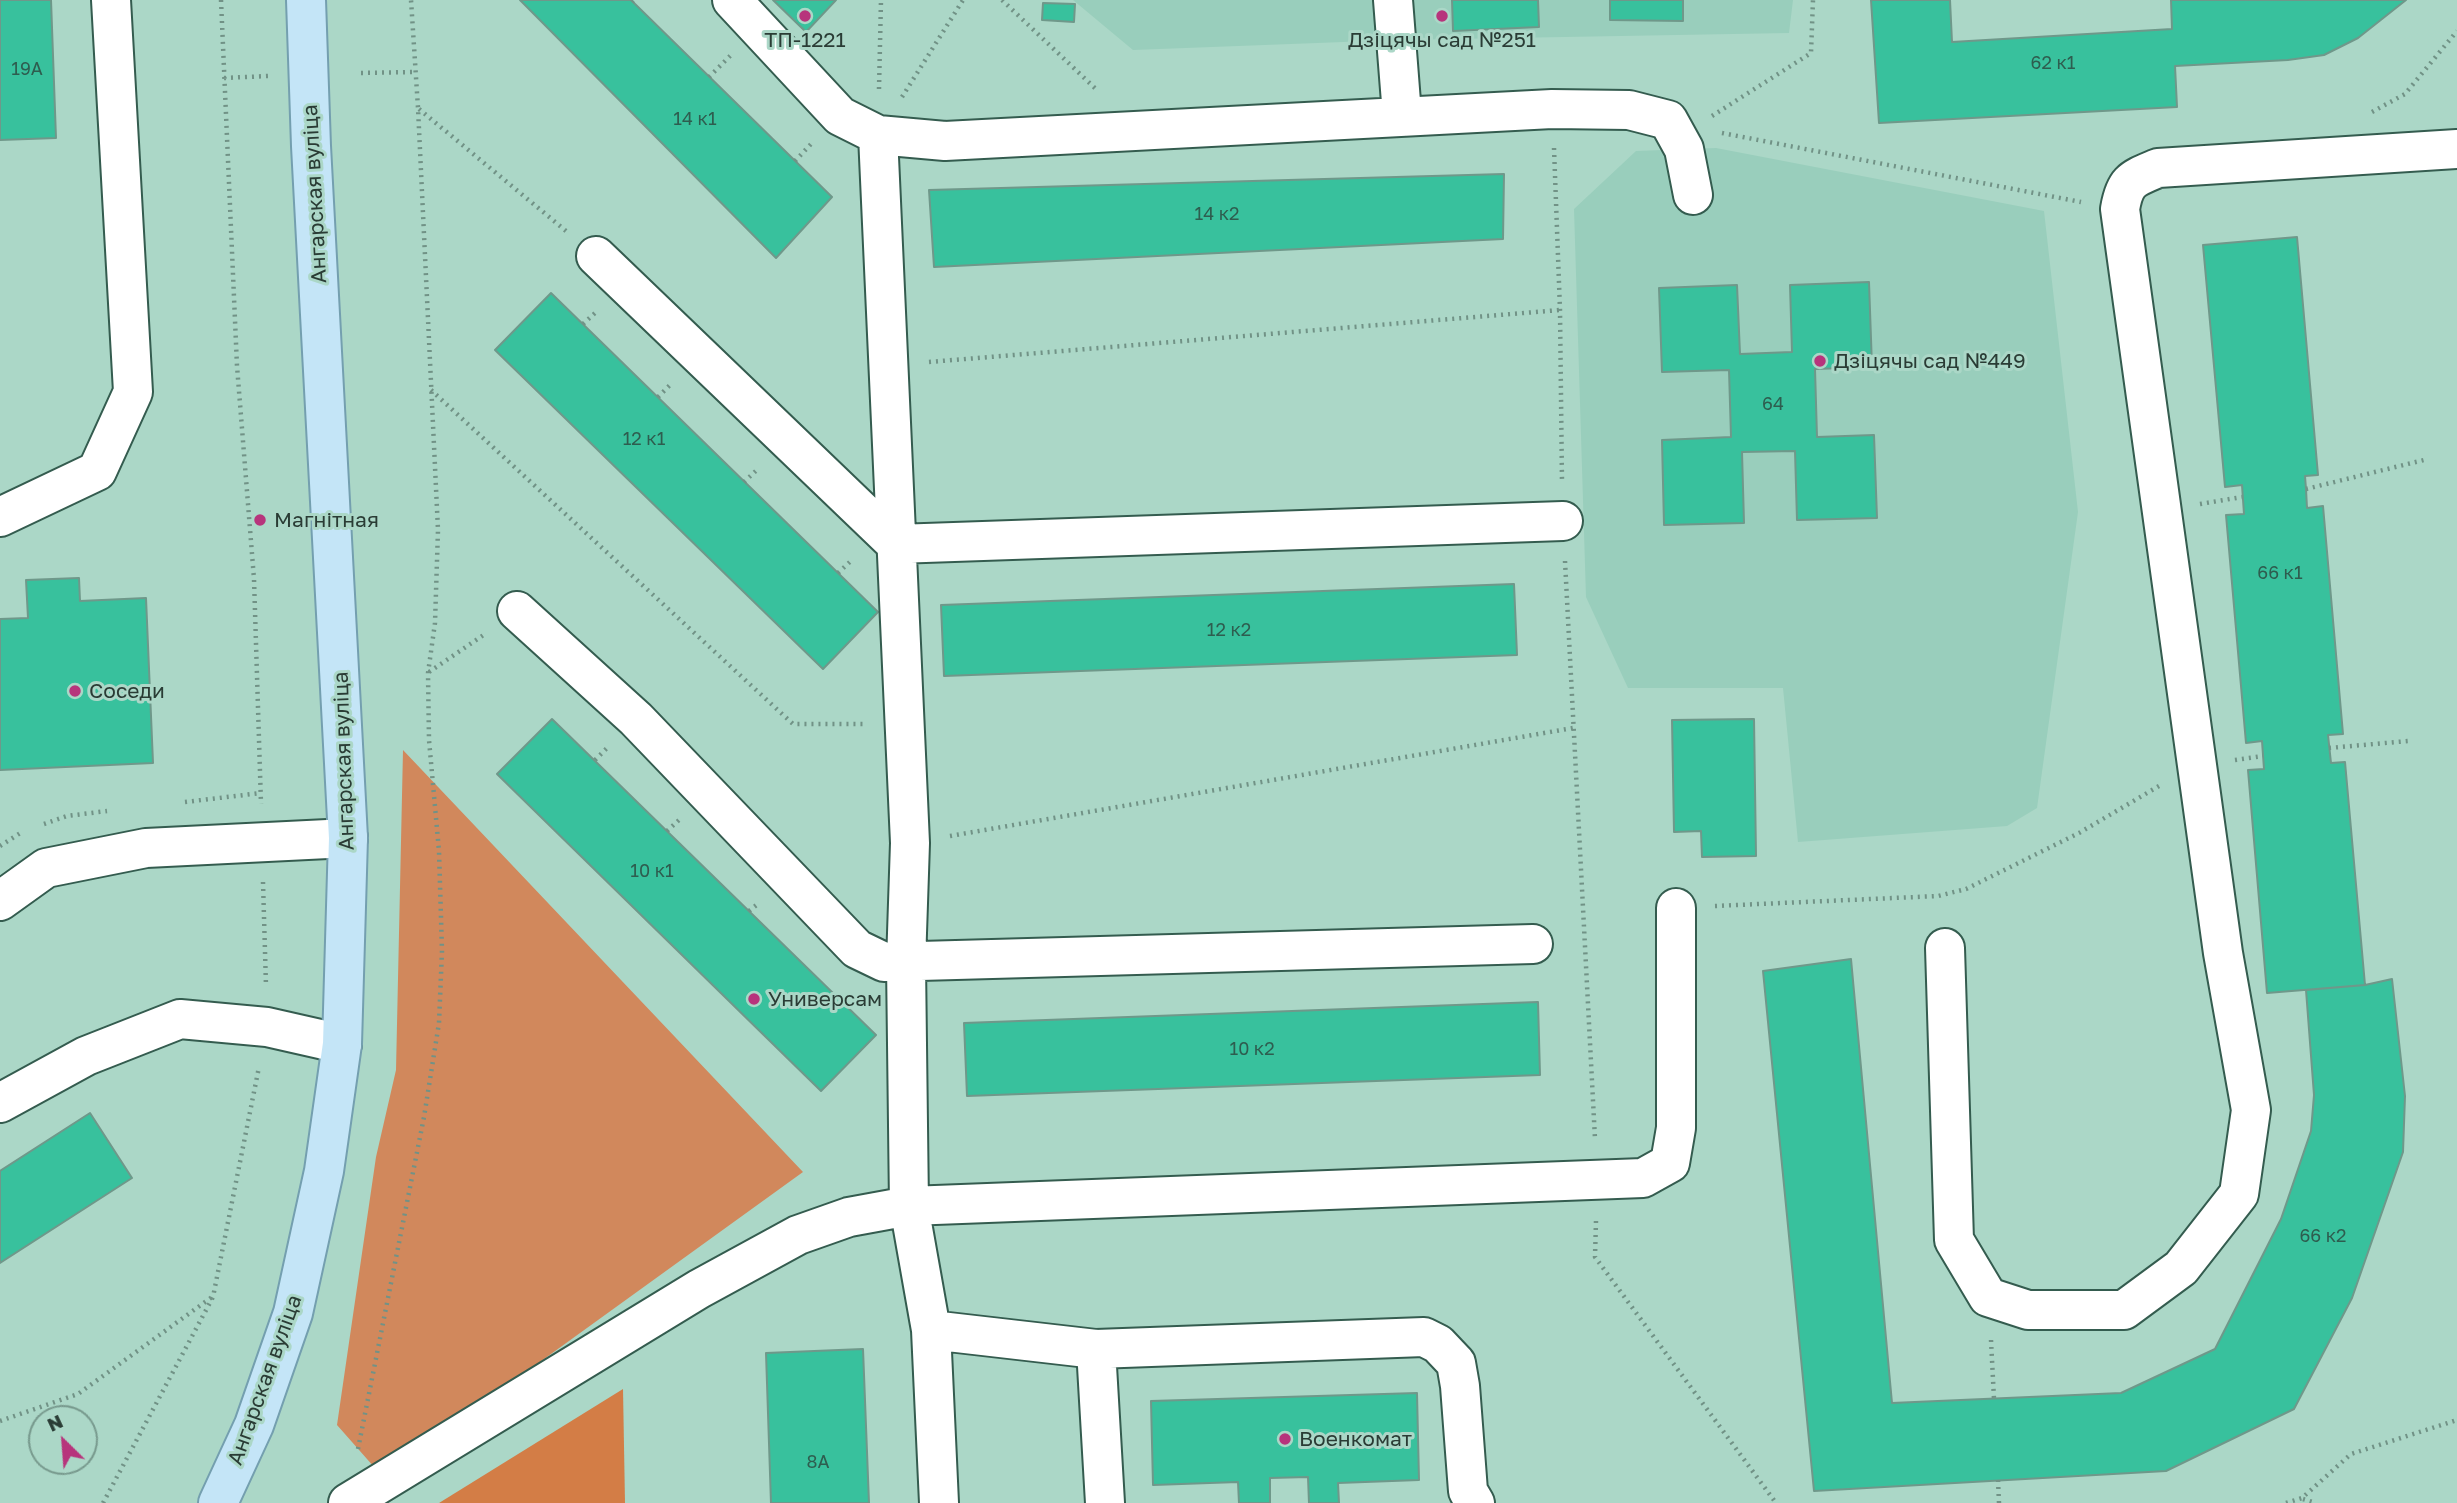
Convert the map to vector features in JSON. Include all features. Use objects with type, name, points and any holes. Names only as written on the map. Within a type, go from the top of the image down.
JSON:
[{"type":"main road","name":"Ангарская вуліца","points":[[218,1503],[254,1425],[293,1312],[324,1171],[342,1044],[348,838],[311,146],[306,0]]},
{"type":"lane","points":[[0,517],[97,471],[133,392],[111,0]]},
{"type":"lane","points":[[732,0],[840,116],[878,135],[945,141],[1552,109],[1629,110],[1681,124],[1693,195]]},
{"type":"lane","points":[[1393,0],[1402,116]]},
{"type":"lane","points":[[878,135],[909,843],[906,963],[909,1206],[931,1330],[939,1503]]},
{"type":"lane","points":[[1945,948],[1954,1240],[1988,1297],[2028,1310],[2123,1310],[2182,1268],[2239,1194],[2251,1110],[2222,953],[2120,209],[2123,189],[2137,177],[2158,168],[2457,149]]},
{"type":"lane","points":[[596,256],[896,544],[1563,521]]},
{"type":"lane","points":[[517,611],[635,719],[857,949],[884,962],[1533,944]]},
{"type":"lane","points":[[0,901],[47,869],[146,848],[348,838]]},
{"type":"lane","points":[[348,1503],[699,1289],[798,1236],[849,1217],[909,1206],[1643,1178],[1670,1163],[1676,1128],[1676,908]]},
{"type":"lane","points":[[0,1103],[86,1056],[180,1019],[267,1027],[342,1044]]},
{"type":"lane","points":[[931,1330],[1096,1349],[1424,1337],[1438,1344],[1455,1363],[1460,1386],[1468,1492],[1475,1503]]},
{"type":"lane","points":[[1096,1349],[1105,1503]]},
{"type":"path","points":[[103,1503],[213,1297],[267,1027],[254,579],[237,366],[221,0]]},
{"type":"path","points":[[357,1451],[410,1195],[439,1023],[442,951],[429,740],[428,673],[435,623],[439,530],[411,0]]},
{"type":"path","points":[[878,135],[881,0]]},
{"type":"path","points":[[878,135],[963,0]]},
{"type":"path","points":[[1002,0],[1139,130]]},
{"type":"path","points":[[1681,124],[1811,53],[1814,0]]},
{"type":"path","points":[[2368,114],[2405,94],[2457,31]]},
{"type":"path","points":[[361,73],[416,72]]},
{"type":"path","points":[[223,78],[269,76]]},
{"type":"path","points":[[418,108],[596,256]]},
{"type":"path","points":[[1552,109],[1560,310],[1563,521],[1597,1180],[1595,1257],[1776,1503]]},
{"type":"path","points":[[1681,124],[2120,209]]},
{"type":"path","points":[[888,365],[1560,310]]},
{"type":"path","points":[[431,390],[793,724],[904,724]]},
{"type":"path","points":[[2306,489],[2428,459]]},
{"type":"path","points":[[428,673],[517,611]]},
{"type":"path","points":[[909,843],[1573,728]]},
{"type":"path","points":[[2329,748],[2408,741]]},
{"type":"path","points":[[1676,908],[1938,896],[1966,889],[2079,833],[2196,764],[2263,756]]},
{"type":"path","points":[[0,1421],[78,1394],[213,1297]]},
{"type":"path","points":[[1988,1297],[1994,1399]]},
{"type":"path","points":[[2286,1503],[2302,1499],[2351,1454],[2457,1420]]},
{"type":"path","points":[[1998,1480],[1999,1503]]},
{"type":"path","points":[[2302,1499],[2316,1503]]},
{"type":"shaded area","name":"Дзіцячы сад №251","points":[[1073,0],[1793,0],[1789,33],[1396,40],[1133,50]]},
{"type":"shaded area","name":"Дзіцячы сад №449","points":[[1716,148],[2044,211],[2078,512],[2037,808],[2007,826],[1798,842],[1783,688],[1628,688],[1586,597],[1574,209],[1636,151]]},
{"type":"shaded area","points":[[403,750],[803,1172],[382,1476],[337,1425],[376,1157],[396,1070]]},
{"type":"shaded area","points":[[623,1389],[625,1503],[439,1503]]},
{"type":"building","points":[[0,0],[51,0],[56,138],[0,140]]},
{"type":"building","points":[[520,0],[631,0],[832,197],[776,258]]},
{"type":"building","name":"ТП-1221","points":[[773,0],[836,0],[806,32]]},
{"type":"building","points":[[1452,0],[1538,0],[1539,27],[1453,31]]},
{"type":"building","points":[[1610,0],[1683,0],[1683,21],[1610,20]]},
{"type":"building","points":[[1871,0],[1950,0],[1952,42],[2172,29],[2171,0],[2406,0],[2358,38],[2324,55],[2288,60],[2175,66],[2177,107],[1879,123]]},
{"type":"building","points":[[1043,3],[1075,4],[1074,22],[1042,20]]},
{"type":"building","points":[[1504,174],[1503,239],[934,267],[929,190]]},
{"type":"building","points":[[2297,237],[2318,475],[2305,476],[2307,508],[2323,506],[2343,734],[2328,735],[2331,763],[2345,762],[2365,985],[2267,993],[2248,770],[2264,769],[2262,741],[2246,743],[2226,515],[2244,514],[2242,485],[2225,487],[2203,245]]},
{"type":"building","points":[[1869,282],[1872,367],[1815,369],[1817,437],[1874,435],[1877,518],[1797,520],[1795,451],[1742,452],[1744,523],[1664,525],[1662,440],[1731,437],[1729,370],[1662,372],[1659,288],[1737,285],[1740,354],[1792,352],[1790,285]]},
{"type":"building","points":[[551,293],[878,612],[823,669],[495,350]]},
{"type":"building","name":"Соседи","points":[[79,578],[80,601],[146,598],[153,763],[0,770],[0,619],[28,618],[26,580]]},
{"type":"building","points":[[1514,584],[1517,655],[944,676],[941,605]]},
{"type":"building","points":[[552,719],[876,1035],[821,1091],[497,774]]},
{"type":"building","points":[[1754,719],[1756,856],[1702,857],[1701,831],[1674,832],[1672,720]]},
{"type":"building","points":[[1851,959],[1892,1403],[2121,1393],[2215,1349],[2281,1219],[2311,1131],[2314,1095],[2306,990],[2365,985],[2392,979],[2405,1096],[2403,1152],[2352,1298],[2294,1409],[2166,1471],[1814,1491],[1763,971]]},
{"type":"building","points":[[1538,1002],[1540,1075],[967,1096],[964,1023]]},
{"type":"building","points":[[90,1113],[132,1178],[0,1263],[0,1171]]},
{"type":"building","points":[[863,1349],[869,1503],[771,1503],[766,1353]]},
{"type":"building","name":"Военкомат","points":[[1417,1393],[1419,1480],[1338,1483],[1339,1503],[1309,1503],[1308,1477],[1270,1478],[1270,1503],[1239,1503],[1238,1482],[1153,1485],[1151,1401]]},
{"type":"place","name":"ТП-1221","points":[[805,16]]},
{"type":"place","name":"Дзіцячы сад №251","points":[[1442,16]]},
{"type":"place","name":"Дзіцячы сад №449","points":[[1820,361]]},
{"type":"place","name":"Магнітная","points":[[260,520]]},
{"type":"place","name":"Соседи","points":[[75,691]]},
{"type":"place","name":"Универсам","points":[[754,999]]},
{"type":"place","name":"Военкомат","points":[[1285,1439]]}]
